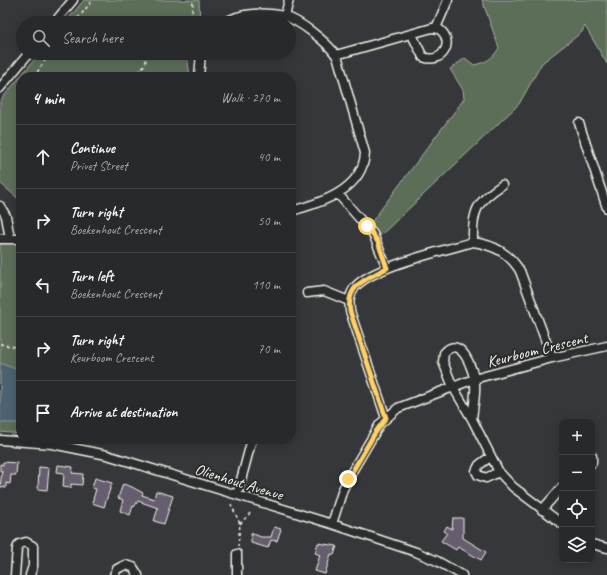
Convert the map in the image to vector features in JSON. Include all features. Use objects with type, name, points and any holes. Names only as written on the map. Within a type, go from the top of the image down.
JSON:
[{"type":"street","points":[[60,16],[73,0]]},
{"type":"street","points":[[239,16],[254,14],[285,16],[288,0]]},
{"type":"street","points":[[436,28],[448,0]]},
{"type":"street","points":[[296,23],[323,42],[336,55],[365,153],[361,171],[355,180],[338,194],[296,209]]},
{"type":"street","points":[[336,55],[436,28],[442,31],[446,48],[440,57],[434,59],[428,58],[420,54],[412,35]]},
{"type":"street","points":[[0,88],[23,60]]},
{"type":"street","points":[[199,72],[200,60]]},
{"type":"street","points":[[579,122],[607,208]]},
{"type":"street","points":[[473,242],[472,224],[474,213],[486,196],[502,185]]},
{"type":"street","points":[[338,194],[373,234],[387,268]]},
{"type":"street","points":[[0,206],[6,216],[10,239]]},
{"type":"street","points":[[0,239],[16,239]]},
{"type":"street","points":[[386,418],[350,311],[349,301],[351,293],[356,286],[387,268],[473,242],[496,248],[513,260],[520,271],[552,358]]},
{"type":"street","points":[[306,293],[324,290],[349,301]]},
{"type":"street","name":"Keurboom Crescent","points":[[332,524],[338,501],[348,479],[375,433],[386,418],[398,408],[474,379],[552,358],[607,346]]},
{"type":"street","name":"Keurboom Crescent","points":[[453,388],[442,358],[444,353],[451,348],[455,347],[462,351],[474,379]]},
{"type":"street","points":[[472,419],[475,385],[474,379]]},
{"type":"street","points":[[453,388],[472,419],[490,457],[499,472],[513,487],[559,522]]},
{"type":"street","name":"Olienhout Avenue","points":[[0,440],[16,441]]},
{"type":"street","name":"Olienhout Avenue","points":[[52,444],[92,452],[332,524],[416,552],[437,561],[462,575]]},
{"type":"street","points":[[237,495],[251,444]]},
{"type":"street","points":[[490,457],[479,465],[476,471],[478,474],[486,478],[499,472]]},
{"type":"street","points":[[542,510],[559,490]]},
{"type":"street","points":[[15,575],[18,544],[26,542],[32,546],[33,566],[30,575]]},
{"type":"street","points":[[595,545],[607,548]]},
{"type":"street","points":[[237,554],[237,575]]},
{"type":"street","points":[[114,575],[117,569],[125,565],[133,566],[138,575]]},
{"type":"path","points":[[80,16],[93,0]]},
{"type":"path","points":[[190,16],[192,15],[193,0]]},
{"type":"path","points":[[37,72],[45,60]]},
{"type":"path","points":[[139,72],[146,60]]},
{"type":"path","points":[[0,344],[16,347]]},
{"type":"path","points":[[231,504],[240,524],[237,554]]},
{"type":"path","points":[[240,524],[252,511]]},
{"type":"green space","points":[[84,0],[199,0],[200,16],[71,16]]},
{"type":"green space","points":[[482,0],[607,0],[607,64],[585,26],[582,32],[542,63],[519,104],[380,236],[370,224],[464,99],[463,90],[450,69],[465,58],[474,65],[482,63],[494,55],[499,48]]},
{"type":"green space","points":[[34,60],[188,60],[189,72],[24,72]]},
{"type":"green space","points":[[16,82],[16,197],[0,183],[0,101]]},
{"type":"green space","points":[[0,243],[16,243],[16,434],[0,432]]},
{"type":"water","points":[[0,363],[16,369],[16,423],[0,423]]},
{"type":"building","points":[[3,462],[17,463],[16,475],[11,475],[10,484],[6,483],[6,488],[0,487],[2,471],[0,471],[0,464],[3,465]]},
{"type":"building","points":[[58,465],[73,467],[72,473],[83,474],[82,485],[71,484],[71,488],[63,487],[64,473],[57,472]]},
{"type":"building","points":[[39,467],[49,468],[47,490],[38,489]]},
{"type":"building","points":[[95,478],[112,483],[104,507],[92,503],[96,489],[92,488]]},
{"type":"building","points":[[123,484],[143,493],[142,495],[154,499],[156,491],[173,496],[164,524],[154,521],[158,508],[138,501],[134,507],[133,506],[130,515],[120,511],[123,500],[118,498]]},
{"type":"building","points":[[453,518],[463,518],[463,538],[486,552],[481,560],[458,547],[456,550],[441,541],[447,533],[444,531],[447,526],[452,529]]},
{"type":"building","points":[[274,527],[281,529],[277,541],[271,540],[268,548],[251,543],[251,533],[261,537],[271,537]]},
{"type":"building","points":[[318,543],[337,546],[334,555],[331,554],[325,574],[315,571],[320,555],[315,553]]},
{"type":"route","points":[[348,479],[380,424],[386,418],[350,311],[349,301],[351,293],[356,286],[387,268],[378,242],[367,226]]}]
